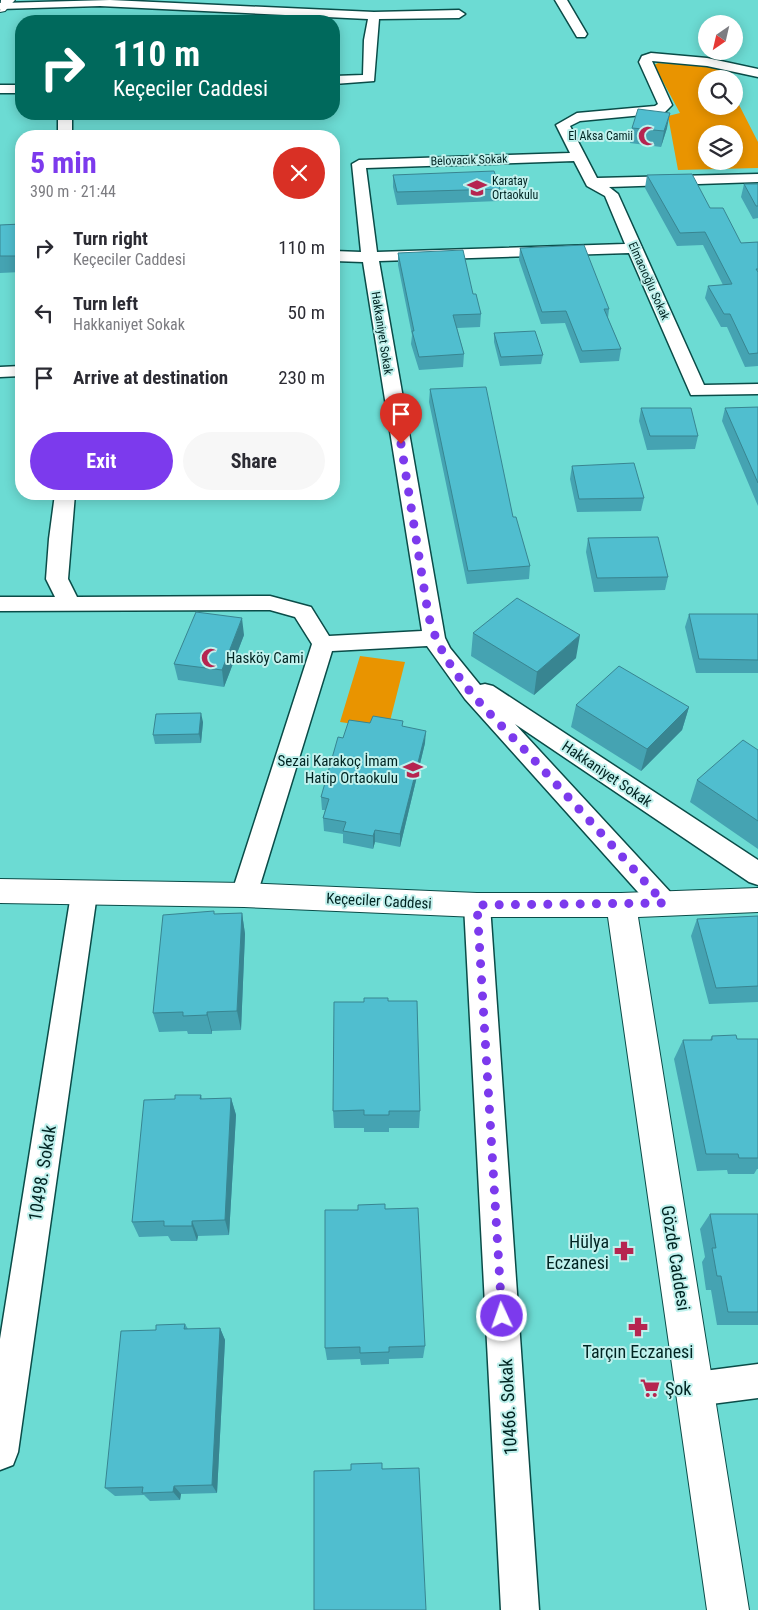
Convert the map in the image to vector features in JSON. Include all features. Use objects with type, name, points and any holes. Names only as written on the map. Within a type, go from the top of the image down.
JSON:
[{"type":"street","points":[[561,0],[581,34]]},
{"type":"street","points":[[4,5],[100,3],[127,9],[215,9],[280,15]]},
{"type":"street","points":[[214,15],[215,9]]},
{"type":"street","points":[[340,16],[459,14]]},
{"type":"street","points":[[340,80],[369,78],[370,40],[374,16]]},
{"type":"street","name":"Elmacıoğlu Sokak","points":[[758,72],[707,62],[651,57],[646,59],[645,62],[664,104],[659,110],[577,117],[563,125],[592,183],[611,194],[698,391],[758,389]]},
{"type":"street","points":[[0,89],[15,89]]},
{"type":"street","name":"Belovacık Sokak","points":[[359,164],[579,157]]},
{"type":"street","name":"Hakkaniyet Sokak","points":[[359,164],[370,258],[428,613],[434,638],[457,672],[664,903]]},
{"type":"street","points":[[592,183],[758,178]]},
{"type":"street","points":[[340,256],[370,258],[635,248]]},
{"type":"street","points":[[0,372],[15,371]]},
{"type":"street","points":[[64,500],[59,539],[57,579],[70,604]]},
{"type":"street","points":[[0,604],[270,603],[303,612],[323,644],[308,699],[244,895]]},
{"type":"street","points":[[323,644],[434,638]]},
{"type":"street","name":"Hakkaniyet Sokak","points":[[457,672],[758,874]]},
{"type":"street","name":"Keçeciler Caddesi","points":[[0,891],[84,894],[244,895],[477,905],[621,906],[758,900]]},
{"type":"street","name":"10498. Sokak","points":[[0,1452],[84,894]]},
{"type":"street","name":"10466. Sokak","points":[[477,905],[520,1610]]},
{"type":"street","name":"Gözde Caddesi","points":[[621,906],[696,1389],[728,1610]]},
{"type":"street","points":[[696,1389],[758,1381]]},
{"type":"shaded area","points":[[658,63],[711,67],[719,70],[698,70],[698,115],[743,115],[743,113],[758,142],[758,168],[743,168],[743,125],[698,125],[698,170],[678,170],[668,116],[680,113],[654,65]]},
{"type":"shaded area","points":[[360,656],[405,662],[388,729],[340,722]]},
{"type":"building","points":[[638,109],[670,113],[664,131],[632,128]]},
{"type":"building","points":[[494,171],[500,189],[397,192],[393,175]]},
{"type":"building","points":[[692,174],[710,208],[723,208],[741,243],[758,242],[758,269],[756,269],[758,272],[758,353],[749,354],[730,314],[724,314],[708,286],[732,284],[705,232],[680,233],[647,175]]},
{"type":"building","points":[[744,184],[758,184],[758,206],[756,206]]},
{"type":"building","points":[[15,224],[15,256],[0,256],[0,225]]},
{"type":"building","points":[[584,245],[609,309],[604,309],[621,349],[582,351],[566,311],[542,312],[520,248]]},
{"type":"building","points":[[463,250],[473,294],[476,294],[481,314],[453,315],[464,354],[419,357],[412,331],[414,331],[398,253]]},
{"type":"building","points":[[535,331],[543,355],[501,357],[494,333]]},
{"type":"building","points":[[486,387],[513,517],[516,517],[530,566],[468,571],[430,389]]},
{"type":"building","points":[[758,407],[758,483],[725,408]]},
{"type":"building","points":[[641,408],[691,408],[698,436],[650,436]]},
{"type":"building","points":[[634,463],[644,498],[579,499],[572,466]]},
{"type":"building","points":[[658,537],[668,577],[597,578],[588,538]]},
{"type":"building","points":[[517,598],[580,635],[537,672],[473,633]]},
{"type":"building","points":[[196,612],[242,618],[222,670],[174,664]]},
{"type":"building","points":[[689,614],[758,614],[758,660],[699,659]]},
{"type":"building","points":[[619,666],[689,707],[647,749],[576,705]]},
{"type":"building","points":[[201,713],[199,734],[153,735],[156,714]]},
{"type":"building","points":[[373,716],[403,721],[402,726],[426,731],[400,834],[375,830],[373,836],[343,831],[346,822],[323,818],[329,799],[321,797],[338,737],[343,738],[349,720],[370,723]]},
{"type":"building","points":[[743,740],[758,750],[758,821],[697,780]]},
{"type":"building","points":[[214,911],[214,914],[242,913],[237,1011],[207,1012],[207,1015],[183,1016],[183,1012],[153,1013],[163,915]]},
{"type":"building","points":[[758,916],[758,986],[716,988],[697,919]]},
{"type":"building","points":[[364,998],[388,998],[388,1001],[417,1001],[420,1111],[389,1111],[389,1115],[364,1115],[364,1110],[333,1111],[334,1002],[364,1002]]},
{"type":"building","points":[[736,1035],[737,1039],[758,1039],[758,1158],[739,1158],[738,1154],[706,1154],[683,1040],[712,1040],[712,1036]]},
{"type":"building","points":[[175,1095],[201,1095],[200,1099],[231,1098],[225,1220],[192,1221],[192,1226],[164,1226],[164,1221],[132,1222],[144,1100],[175,1099]]},
{"type":"building","points":[[385,1204],[385,1209],[418,1208],[425,1346],[389,1347],[389,1352],[360,1353],[360,1347],[325,1348],[325,1210],[358,1210],[358,1205]]},
{"type":"building","points":[[710,1214],[758,1214],[758,1312],[728,1312],[721,1276],[717,1276],[712,1248],[716,1248]]},
{"type":"building","points":[[185,1324],[184,1329],[220,1328],[212,1485],[174,1486],[173,1492],[142,1493],[143,1487],[105,1488],[121,1331],[156,1330],[156,1325]]},
{"type":"building","points":[[382,1463],[382,1469],[419,1468],[426,1610],[314,1610],[314,1471],[351,1470],[351,1464]]},
{"type":"place","name":"El Aksa Camii","points":[[648,136]]},
{"type":"place","name":"Karatay Ortaokulu","points":[[477,188]]},
{"type":"place","name":"Hasköy Cami","points":[[211,658]]},
{"type":"place","name":"Sezai Karakoç İmam Hatip Ortaokulu","points":[[413,770]]},
{"type":"place","name":"Hülya Eczanesi","points":[[624,1251]]},
{"type":"place","name":"Tarçın Eczanesi","points":[[638,1327]]},
{"type":"place","name":"Şok","points":[[650,1388]]},
{"type":"route","points":[[401,444],[428,613],[434,638],[441,652],[473,693],[664,903],[621,906],[477,905],[502,1316]]}]
